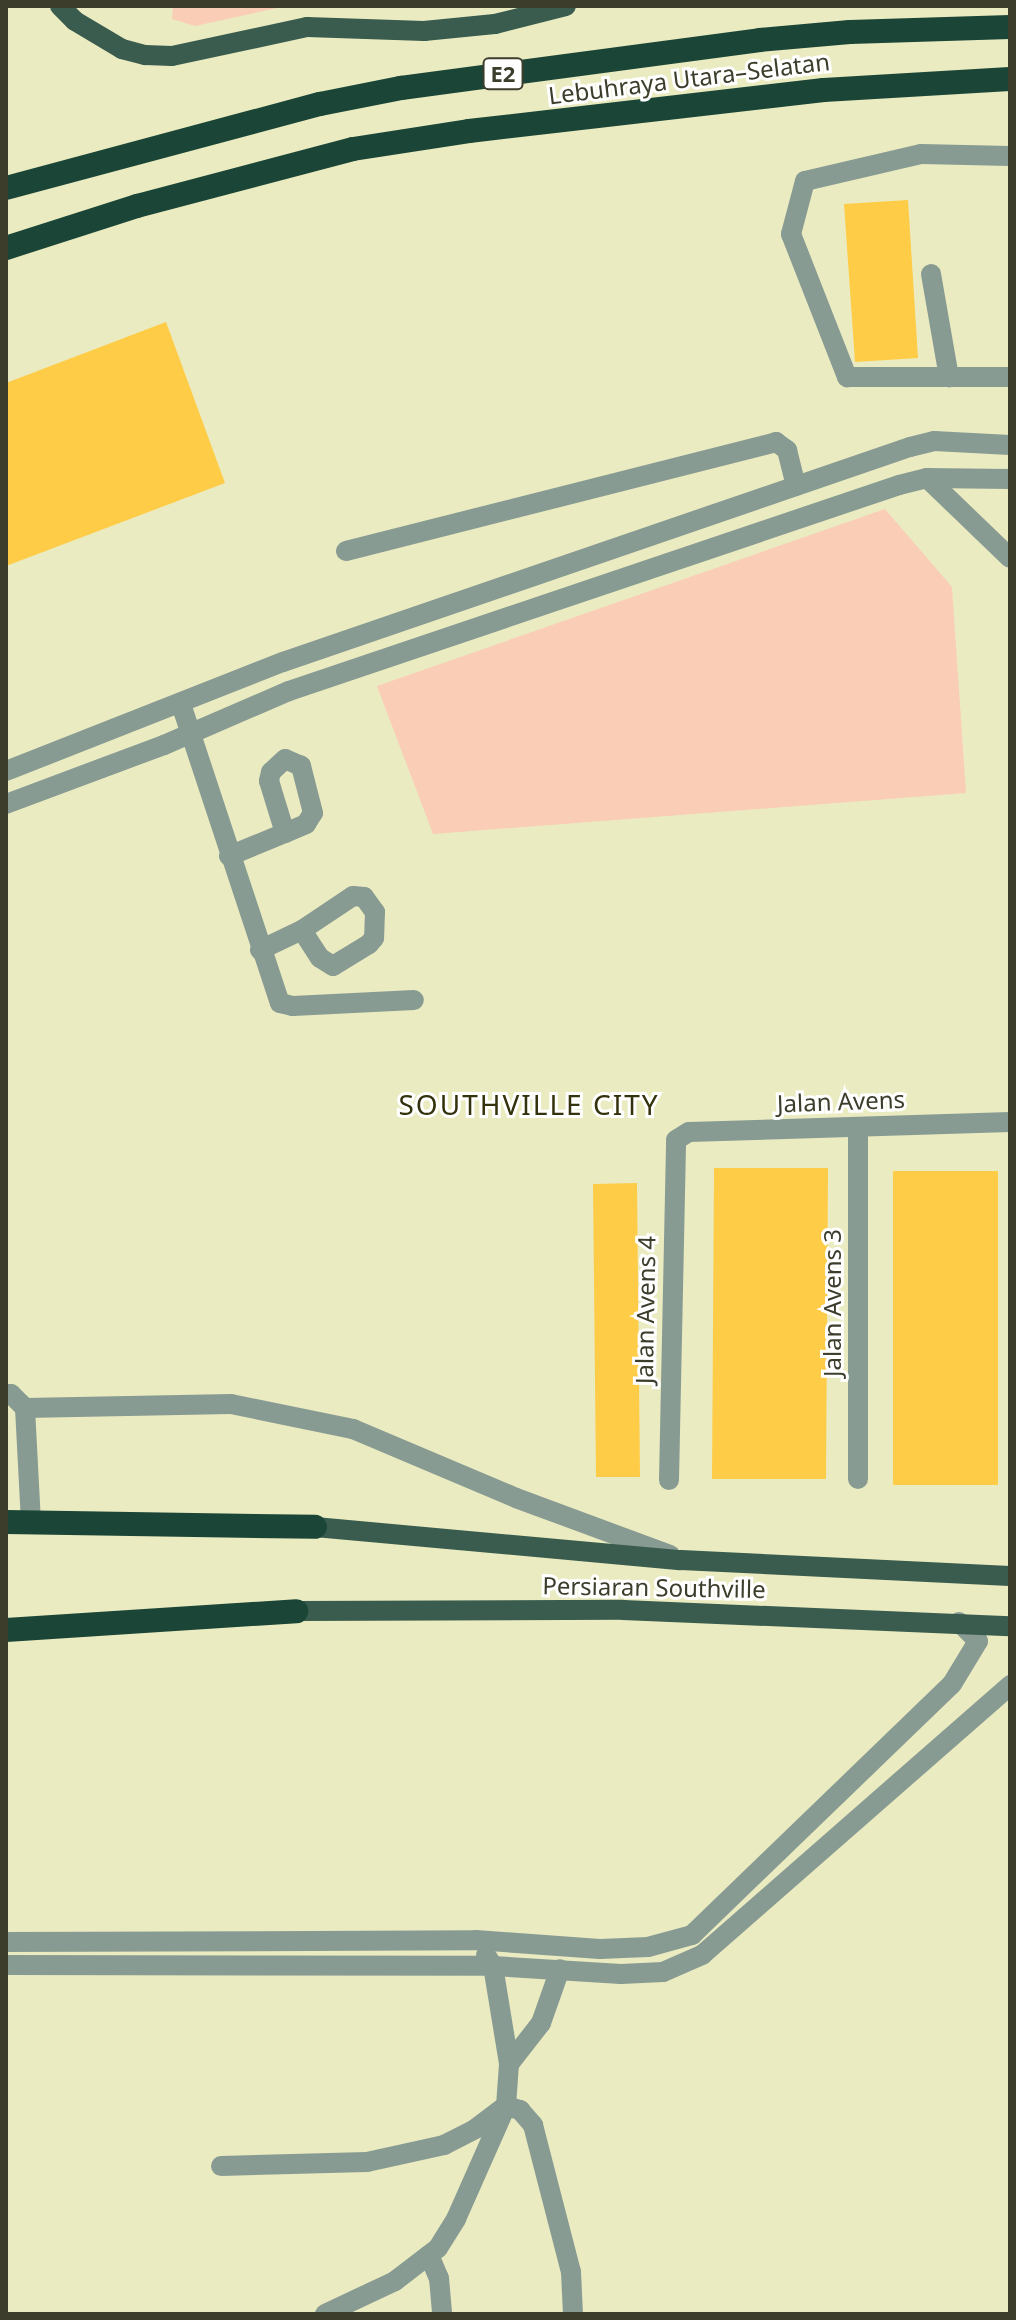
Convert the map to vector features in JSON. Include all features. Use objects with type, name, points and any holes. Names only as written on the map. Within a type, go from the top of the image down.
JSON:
[{"type":"highway","name":"Lebuhraya Utara–Selatan","points":[[6,188],[295,110],[401,88],[760,40],[850,32],[1010,27]]},
{"type":"highway","name":"Lebuhraya Utara–Selatan","points":[[6,248],[137,206],[353,149],[469,131],[824,90],[1010,79]]},
{"type":"highway","points":[[6,1522],[315,1527]]},
{"type":"highway","points":[[6,1630],[296,1611]]},
{"type":"main road","points":[[60,6],[75,21],[122,49],[145,55],[172,56],[307,27],[424,31],[495,24],[566,6]]},
{"type":"main road","name":"Persiaran Southville","points":[[315,1527],[681,1560],[1010,1576]]},
{"type":"main road","name":"Persiaran Southville","points":[[296,1611],[623,1610],[1010,1626]]},
{"type":"street","points":[[1010,156],[921,154],[805,181],[791,234],[847,377],[1010,377]]},
{"type":"street","points":[[931,274],[949,377]]},
{"type":"street","points":[[6,771],[283,662],[934,441],[1010,445]]},
{"type":"street","points":[[346,551],[776,442],[787,450],[796,486]]},
{"type":"street","points":[[6,804],[190,735],[289,691],[927,478],[1010,479]]},
{"type":"street","points":[[927,478],[1010,558]]},
{"type":"street","points":[[181,704],[280,1003],[293,1006],[414,1000]]},
{"type":"street","points":[[229,856],[285,833]]},
{"type":"street","points":[[260,950],[302,930]]},
{"type":"street","name":"Jalan Avens","points":[[676,1140],[689,1132],[1010,1122]]},
{"type":"street","name":"Jalan Avens 3","points":[[858,1127],[858,1479]]},
{"type":"street","name":"Jalan Avens 4","points":[[669,1480],[676,1140]]},
{"type":"street","points":[[6,1394],[11,1394],[25,1408],[31,1521]]},
{"type":"street","points":[[25,1408],[231,1404],[353,1429],[516,1498],[681,1560]]},
{"type":"street","points":[[6,1942],[476,1940],[600,1949],[648,1947],[692,1935],[952,1684],[978,1641],[959,1622]]},
{"type":"street","points":[[6,1965],[493,1966],[621,1974],[663,1972],[702,1955],[1010,1685]]},
{"type":"street","points":[[325,2314],[395,2281],[438,2248],[456,2219],[506,2106],[509,2064],[493,1966],[476,1940]]},
{"type":"street","points":[[509,2064],[541,2023],[560,1969]]},
{"type":"street","points":[[221,2166],[367,2162],[444,2145],[475,2129],[506,2106]]},
{"type":"street","points":[[506,2106],[520,2110],[533,2125],[571,2272],[573,2314]]},
{"type":"street","points":[[429,2255],[439,2278],[442,2314]]},
{"type":"shaded area","points":[[173,6],[363,6],[282,7],[195,26],[172,19]]},
{"type":"shaded area","points":[[885,509],[952,587],[966,793],[433,834],[377,686]]},
{"type":"building","points":[[908,200],[918,358],[855,362],[844,204]]},
{"type":"building","points":[[166,322],[225,483],[6,566],[6,383]]},
{"type":"building","points":[[714,1168],[828,1168],[826,1479],[712,1479]]},
{"type":"building","points":[[893,1171],[998,1171],[998,1485],[893,1485]]},
{"type":"building","points":[[637,1183],[640,1477],[596,1477],[593,1184]]},
{"type":"district","name":"SOUTHVILLE CITY","points":[[529,1104]]}]
